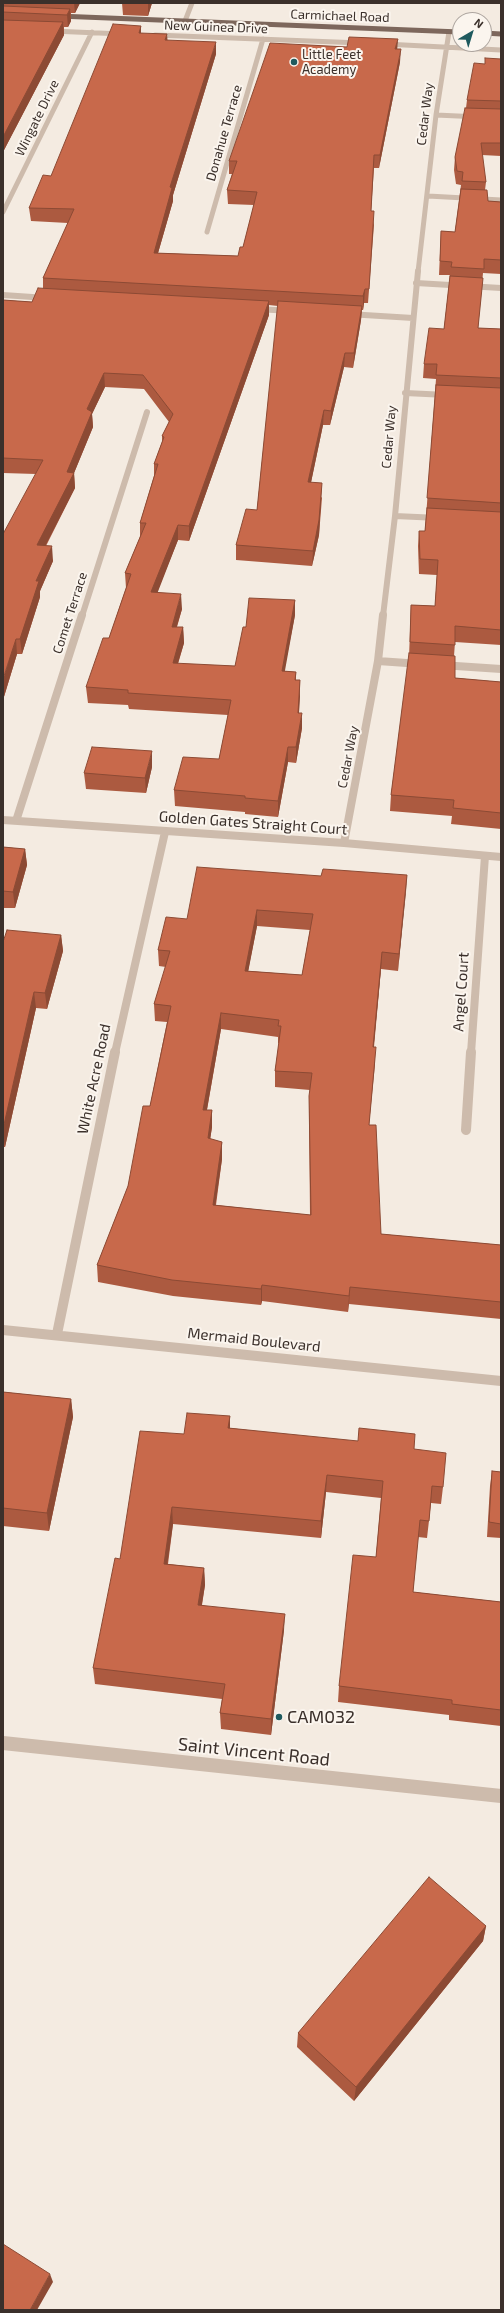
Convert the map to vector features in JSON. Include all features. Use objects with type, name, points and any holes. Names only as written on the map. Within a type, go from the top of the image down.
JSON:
[{"type":"main road","name":"Carmichael Road","points":[[50,16],[449,32]]},
{"type":"street","points":[[185,21],[192,3]]},
{"type":"street","points":[[47,30],[130,34]]},
{"type":"street","name":"Wingate Drive","points":[[3,212],[92,32]]},
{"type":"street","name":"Cedar Way","points":[[344,843],[378,661],[395,516],[416,283],[428,196],[436,115],[449,32]]},
{"type":"street","name":"New Guinea Drive","points":[[146,35],[367,44]]},
{"type":"street","name":"Donahue Terrace","points":[[207,232],[263,39]]},
{"type":"street","points":[[375,44],[501,50]]},
{"type":"street","points":[[436,115],[501,118]]},
{"type":"street","points":[[428,196],[501,200]]},
{"type":"street","points":[[416,283],[501,288]]},
{"type":"street","points":[[3,295],[51,298]]},
{"type":"street","points":[[248,309],[295,312]]},
{"type":"street","points":[[342,314],[413,318]]},
{"type":"street","points":[[405,393],[457,395]]},
{"type":"street","name":"Comet Terrace","points":[[16,822],[147,412]]},
{"type":"street","points":[[395,516],[448,519]]},
{"type":"street","points":[[378,661],[501,669]]},
{"type":"street","name":"Golden Gates Straight Court","points":[[3,820],[344,843],[501,857]]},
{"type":"street","name":"White Acre Road","points":[[57,1334],[110,1075],[165,832]]},
{"type":"street","name":"Angel Court","points":[[466,1130],[485,856]]},
{"type":"street","name":"Mermaid Boulevard","points":[[3,1330],[57,1334],[501,1381]]},
{"type":"street","name":"Saint Vincent Road","points":[[3,1743],[501,1796]]},
{"type":"building","points":[[3,6],[70,9],[67,15],[3,12]]},
{"type":"building","points":[[3,20],[63,22],[3,137]]},
{"type":"building","points":[[113,24],[141,26],[139,33],[167,34],[165,40],[216,42],[170,187],[172,188],[154,253],[238,256],[240,247],[243,247],[257,192],[227,190],[237,161],[229,161],[270,43],[347,47],[349,37],[398,39],[395,49],[401,49],[380,155],[374,155],[371,211],[374,211],[369,289],[365,289],[363,296],[43,278],[74,209],[29,208],[43,175],[51,176]]},
{"type":"building","points":[[485,58],[501,59],[501,101],[467,100],[474,63],[485,64]]},
{"type":"building","points":[[465,108],[501,109],[501,143],[481,143],[486,182],[462,181],[463,172],[457,171],[455,157]]},
{"type":"building","points":[[461,189],[487,190],[488,201],[501,202],[501,260],[484,259],[484,269],[451,267],[452,262],[440,261],[441,231],[455,232]]},
{"type":"building","points":[[450,276],[483,278],[478,328],[501,329],[501,378],[436,375],[437,364],[424,364],[429,328],[444,329]]},
{"type":"building","points":[[38,288],[269,301],[189,526],[178,525],[151,592],[181,594],[172,627],[183,627],[173,663],[235,666],[243,627],[246,627],[249,598],[295,600],[282,671],[296,672],[295,680],[300,680],[298,713],[302,713],[296,747],[288,747],[278,801],[245,798],[245,796],[174,790],[183,757],[219,759],[231,700],[128,693],[128,690],[86,687],[103,638],[109,638],[131,574],[125,573],[146,523],[140,523],[158,464],[154,464],[164,437],[162,436],[173,414],[143,375],[104,373],[87,409],[92,412],[67,472],[74,473],[37,545],[52,546],[36,581],[39,581],[20,639],[16,639],[3,679],[3,534],[43,460],[3,458],[3,300],[32,302]]},
{"type":"building","points":[[278,301],[362,306],[354,353],[345,353],[331,411],[324,410],[308,482],[322,483],[319,520],[313,551],[236,545],[246,509],[257,510]]},
{"type":"building","points":[[436,385],[501,388],[501,503],[427,498]]},
{"type":"building","points":[[427,508],[501,512],[501,630],[455,626],[455,645],[410,642],[411,605],[435,606],[438,560],[420,559],[419,531],[425,531]]},
{"type":"building","points":[[409,653],[455,656],[455,678],[501,682],[501,813],[453,808],[454,800],[391,795]]},
{"type":"building","points":[[92,747],[152,751],[145,778],[84,773]]},
{"type":"building","points":[[3,847],[25,849],[13,892],[3,891]]},
{"type":"building","points":[[197,867],[321,876],[323,869],[407,875],[399,954],[382,952],[373,1047],[376,1047],[369,1125],[376,1125],[381,1234],[501,1245],[501,1302],[350,1287],[349,1296],[262,1285],[261,1289],[172,1280],[97,1265],[128,1186],[143,1106],[150,1106],[171,1006],[154,1004],[170,951],[158,950],[166,917],[187,919]],"holes":[[[257,910],[313,914],[302,975],[245,971]],[[221,1013],[279,1020],[278,1026],[281,1026],[275,1071],[312,1073],[309,1096],[311,1215],[213,1205],[222,1142],[208,1138],[212,1110],[203,1110]]]},
{"type":"building","points":[[7,930],[61,935],[45,993],[34,992],[3,1129],[3,942]]},
{"type":"building","points":[[3,1392],[71,1399],[47,1513],[3,1508]]},
{"type":"building","points":[[187,1413],[230,1416],[228,1428],[358,1441],[359,1428],[415,1434],[414,1449],[446,1453],[443,1487],[432,1486],[429,1521],[420,1520],[413,1592],[501,1602],[501,1710],[452,1704],[452,1700],[339,1686],[353,1555],[376,1557],[383,1481],[327,1475],[321,1521],[172,1507],[164,1564],[204,1568],[198,1605],[285,1614],[271,1719],[220,1713],[225,1684],[93,1668],[115,1558],[120,1559],[140,1431],[184,1434]]},
{"type":"building","points":[[492,1471],[501,1472],[501,1524],[489,1522]]},
{"type":"building","points":[[429,1877],[486,1926],[356,2087],[298,2033]]},
{"type":"building","points":[[3,2244],[50,2274],[30,2310],[3,2310]]},
{"type":"place","name":"Little Feet Academy","points":[[294,62]]},
{"type":"place","name":"CAM032","points":[[279,1717]]}]
